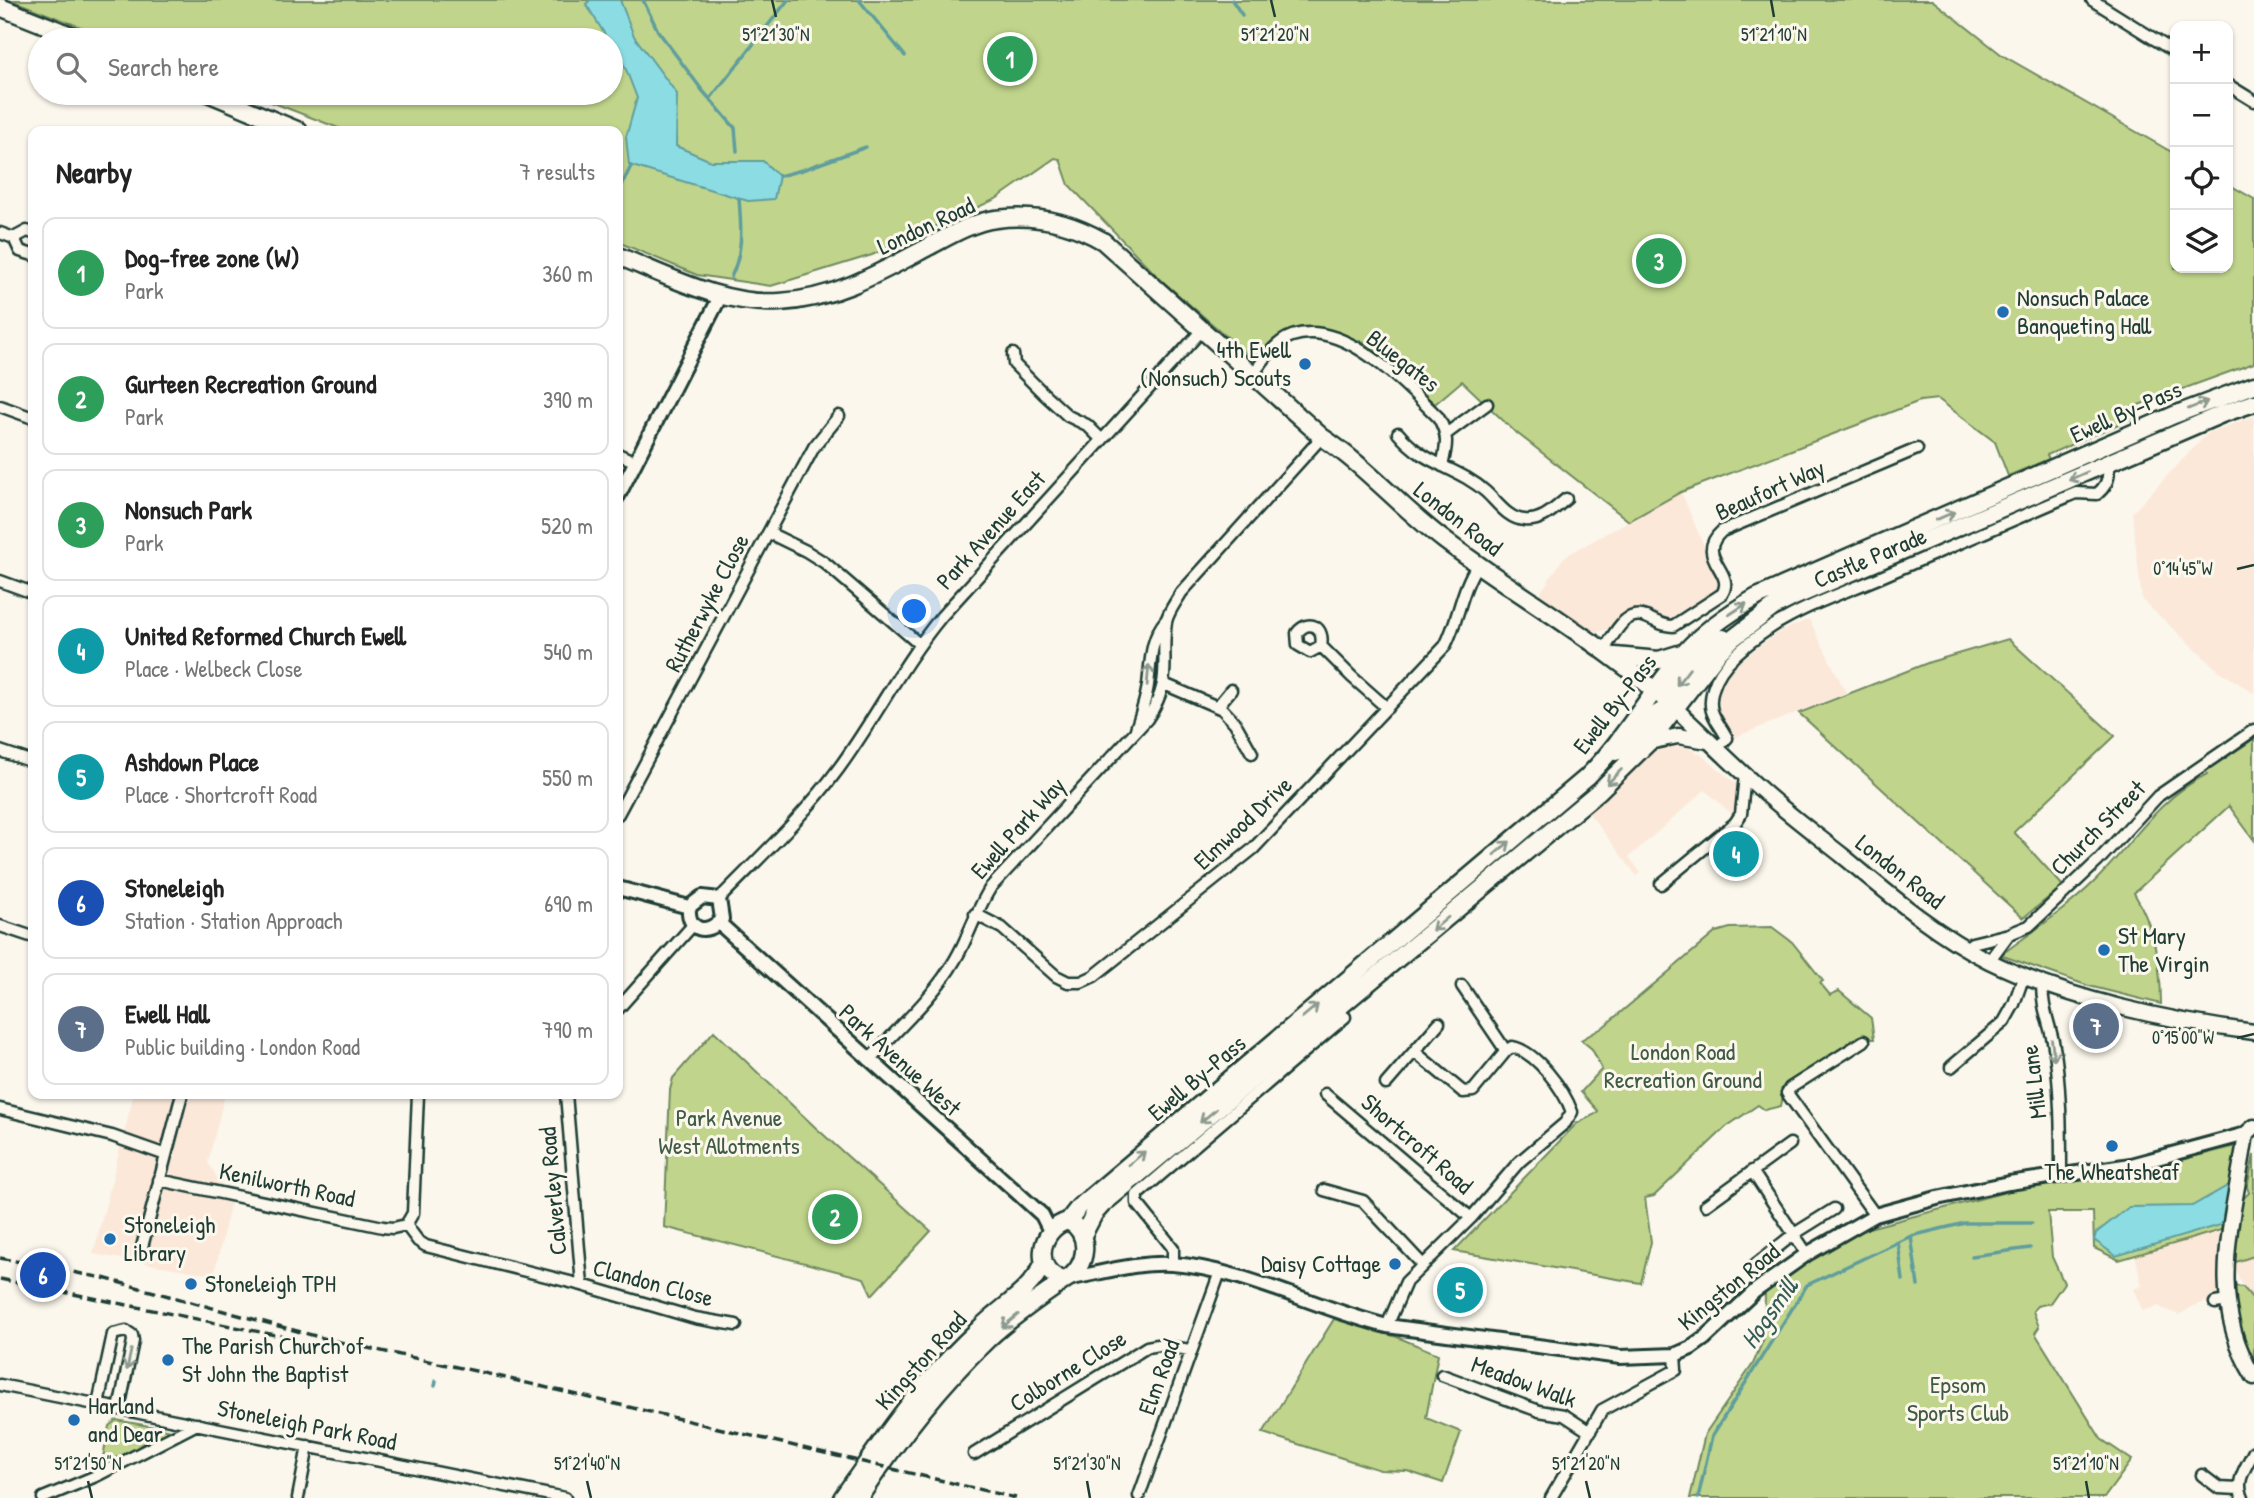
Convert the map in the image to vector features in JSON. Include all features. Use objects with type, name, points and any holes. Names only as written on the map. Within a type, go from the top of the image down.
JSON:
[{"type":"highway","points":[[0,7],[53,28]]},
{"type":"highway","points":[[237,105],[287,126]]},
{"type":"highway","name":"London Road","points":[[623,258],[720,295],[755,302],[778,303],[837,291],[871,277],[967,228],[994,219],[1027,217],[1068,225],[1103,242],[1322,437],[1350,456],[1406,509],[1443,539],[1609,653],[1676,709]]},
{"type":"highway","name":"Ewell By-Pass","points":[[1068,1221],[1079,1207],[1587,777],[1608,755],[1685,652],[1705,632],[1757,597],[2174,415],[2254,385]]},
{"type":"highway","name":"Ewell By-Pass","points":[[1084,1242],[1094,1214],[1103,1204],[1599,792],[1649,742],[1717,654],[1774,607],[2107,463],[2254,403]]},
{"type":"highway","points":[[1656,690],[1671,692],[1714,643],[1749,625]]},
{"type":"highway","points":[[1609,653],[1659,660],[1685,652]]},
{"type":"highway","points":[[1608,755],[1629,745],[1663,709],[1676,709]]},
{"type":"highway","points":[[1068,1221],[1076,1225],[1084,1242],[1078,1268],[1066,1280],[1049,1273],[1043,1264],[1050,1231],[1060,1223],[1068,1221]]},
{"type":"highway","name":"Kingston Road","points":[[842,1498],[881,1441],[927,1382],[980,1327],[1037,1278],[1043,1264]]},
{"type":"highway","name":"Kingston Road","points":[[859,1498],[891,1450],[938,1390],[990,1338],[1066,1280]]},
{"type":"main road","name":"London Road","points":[[1676,709],[1745,775],[1921,920],[1989,961],[2042,983],[2108,1003],[2195,1023],[2254,1032]]},
{"type":"main road","points":[[1649,742],[1678,736],[1713,745]]},
{"type":"main road","points":[[2250,1130],[2226,1254],[2221,1302],[2254,1377]]},
{"type":"street","points":[[2092,0],[2170,49]]},
{"type":"street","points":[[2233,88],[2254,102]]},
{"type":"street","points":[[14,238],[28,231]]},
{"type":"street","points":[[0,233],[14,238],[20,251],[28,253]]},
{"type":"street","points":[[623,487],[720,295]]},
{"type":"street","name":"Park Avenue East","points":[[719,899],[812,802],[919,644],[1203,329]]},
{"type":"street","name":"Bluegates","points":[[1253,373],[1276,346],[1290,336],[1307,333],[1329,336],[1357,347],[1373,358],[1438,416],[1446,434]]},
{"type":"street","points":[[1013,354],[1014,364],[1044,394],[1068,416],[1087,425],[1101,439]]},
{"type":"street","points":[[1442,466],[1448,442],[1446,434],[1487,404]]},
{"type":"street","points":[[0,407],[28,416]]},
{"type":"street","name":"Rutherwyke Close","points":[[623,805],[814,447],[839,416]]},
{"type":"street","points":[[1398,433],[1420,456],[1462,475],[1485,491],[1510,515],[1522,520],[1537,520],[1566,499]]},
{"type":"street","name":"Ewell Park Way","points":[[1135,733],[1146,693],[1152,648],[1158,630],[1181,593],[1322,437]]},
{"type":"street","name":"Beaufort Way","points":[[1609,653],[1620,626],[1630,617],[1644,616],[1664,626],[1673,626],[1722,594],[1726,589],[1725,582],[1711,551],[1715,538],[1722,531],[1917,449]]},
{"type":"street","points":[[623,456],[636,462]]},
{"type":"street","name":"Castle Parade","points":[[1713,745],[1727,738],[1711,711],[1713,688],[1719,674],[1760,635],[1815,605],[2076,493],[2097,494],[2106,485],[2109,477],[2107,463]]},
{"type":"street","points":[[769,533],[825,563],[919,644]]},
{"type":"street","name":"Elmwood Drive","points":[[975,914],[1002,928],[1056,976],[1068,982],[1081,982],[1094,976],[1253,849],[1445,646],[1454,629],[1469,578],[1478,564]]},
{"type":"street","points":[[1815,605],[1840,577]]},
{"type":"street","points":[[0,581],[28,591]]},
{"type":"street","name":"Ewell Park Way","points":[[869,1060],[945,975],[956,959],[975,914],[991,887],[1135,733],[1156,706],[1164,684],[1166,620]]},
{"type":"street","points":[[1321,646],[1387,708]]},
{"type":"street","points":[[1164,684],[1217,706],[1235,723],[1252,753]]},
{"type":"street","points":[[1217,706],[1231,690]]},
{"type":"street","name":"Church Street","points":[[1966,948],[1972,943],[2029,926],[2098,861],[2158,796],[2254,730]]},
{"type":"street","points":[[0,751],[28,759]]},
{"type":"street","points":[[1661,884],[1735,823],[1741,814],[1745,775]]},
{"type":"street","points":[[623,889],[689,907]]},
{"type":"street","points":[[702,897],[719,899],[722,919],[710,929],[701,929],[692,925],[688,918],[689,907],[702,897]]},
{"type":"street","name":"Park Avenue West","points":[[719,923],[1042,1215],[1050,1231]]},
{"type":"street","points":[[623,1003],[692,925]]},
{"type":"street","points":[[0,926],[28,935]]},
{"type":"street","name":"Church Street","points":[[1989,961],[2009,934]]},
{"type":"street","points":[[1951,1067],[2004,1022],[2014,1004],[2024,975]]},
{"type":"street","name":"Mill Lane","points":[[2042,983],[2042,1006],[2053,1041],[2060,1121],[2061,1176]]},
{"type":"street","points":[[1462,986],[1506,1051]]},
{"type":"street","points":[[1172,1264],[1173,1248],[1137,1203],[1137,1195],[1345,1017]]},
{"type":"street","points":[[1386,1084],[1439,1023]]},
{"type":"street","points":[[1864,1041],[1790,1088],[1787,1093],[1875,1215]]},
{"type":"street","points":[[1415,1052],[1463,1092],[1473,1091],[1506,1051],[1511,1047],[1518,1048],[1542,1066],[1572,1112],[1565,1124],[1519,1162],[1471,1218]]},
{"type":"street","name":"Shortcroft Road","points":[[1325,1094],[1471,1218],[1406,1282],[1387,1326]]},
{"type":"street","points":[[142,1247],[180,1099]]},
{"type":"street","points":[[406,1225],[413,1213],[418,1099]]},
{"type":"street","name":"Calverley Road","points":[[566,1099],[582,1285]]},
{"type":"street","points":[[0,1109],[111,1136],[166,1155]]},
{"type":"street","name":"Kingston Road","points":[[1066,1280],[1136,1266],[1172,1264],[1220,1272],[1353,1318],[1387,1326],[1620,1357],[1675,1355],[1705,1338],[1755,1291],[1807,1254],[1875,1215],[1937,1198],[2009,1183],[2131,1165],[2250,1130]]},
{"type":"street","points":[[1706,1205],[1790,1144]]},
{"type":"street","points":[[1752,1171],[1807,1254]]},
{"type":"street","name":"Kenilworth Road","points":[[159,1180],[383,1227],[406,1225]]},
{"type":"street","points":[[1324,1190],[1363,1201],[1422,1264]]},
{"type":"street","points":[[1751,1268],[1794,1234],[1834,1209]]},
{"type":"street","name":"Clandon Close","points":[[406,1225],[418,1241],[426,1245],[582,1285],[695,1318],[736,1325]]},
{"type":"street","points":[[1084,1242],[1093,1264],[1106,1272]]},
{"type":"street","name":"Elm Road","points":[[1139,1496],[1220,1272]]},
{"type":"street","points":[[98,1404],[113,1334],[126,1331],[132,1335],[133,1341],[119,1409]]},
{"type":"street","name":"Colborne Close","points":[[974,1454],[1147,1347],[1158,1345],[1190,1350]]},
{"type":"street","name":"Meadow Walk","points":[[1551,1498],[1602,1410],[1676,1370],[1675,1355]]},
{"type":"street","name":"Meadow Walk","points":[[1442,1375],[1539,1411],[1564,1415],[1590,1432]]},
{"type":"street","name":"Stoneleigh Park Road","points":[[0,1385],[565,1498]]},
{"type":"street","points":[[43,1498],[96,1476],[197,1424]]},
{"type":"street","points":[[298,1498],[308,1446]]},
{"type":"street","points":[[2202,1475],[2218,1488],[2241,1494],[2239,1482],[2254,1451]]},
{"type":"shaded area","points":[[2254,416],[2254,693],[2219,671],[2142,600],[2132,513],[2208,433]]},
{"type":"shaded area","points":[[1681,492],[1722,588],[1675,621],[1664,621],[1645,610],[1635,611],[1623,615],[1611,628],[1595,633],[1539,595],[1564,557]]},
{"type":"shaded area","points":[[1809,619],[1846,693],[1738,736],[1732,741],[1720,723],[1720,689],[1724,678],[1737,663],[1776,634]]},
{"type":"shaded area","points":[[1667,747],[1686,747],[1700,754],[1738,785],[1734,816],[1705,790],[1629,857],[1641,873],[1637,876],[1588,812],[1651,751]]},
{"type":"shaded area","points":[[133,1099],[224,1099],[208,1162],[231,1201],[214,1275],[93,1254]]},
{"type":"shaded area","points":[[2223,1231],[2218,1262],[2221,1294],[2217,1298],[2193,1306],[2179,1315],[2157,1306],[2143,1311],[2133,1289],[2142,1286],[2135,1254]]},
{"type":"shaded area","points":[[2254,1256],[2254,1300],[2243,1287],[2233,1263]]},
{"type":"green space","points":[[11,0],[1932,0],[2002,55],[2170,151],[2170,273],[2233,273],[2233,187],[2254,199],[2254,363],[2133,407],[2137,416],[2047,455],[2049,459],[2008,476],[1995,442],[1938,399],[1920,401],[1681,492],[1629,521],[1513,430],[1462,381],[1435,404],[1366,343],[1325,330],[1283,333],[1262,354],[1248,355],[1160,279],[1069,185],[1060,159],[1055,158],[996,199],[872,255],[771,286],[697,275],[623,244],[623,126],[333,126],[279,105],[623,105],[623,28],[83,28]]},
{"type":"green space","points":[[2008,639],[2115,736],[2014,832],[2063,886],[2023,918],[1799,713],[1930,662]]},
{"type":"green space","points":[[2254,739],[2254,840],[2229,806],[2134,893],[2147,919],[2155,947],[2161,1004],[2089,986],[2003,956],[2002,954],[2085,891],[2174,796]]},
{"type":"green space","name":"London Road Recreation Ground","points":[[1772,927],[1792,942],[1823,981],[1820,983],[1830,995],[1839,991],[1871,1018],[1874,1039],[1854,1039],[1785,1087],[1781,1106],[1765,1110],[1758,1105],[1726,1127],[1654,1196],[1645,1198],[1651,1242],[1641,1283],[1454,1251],[1576,1124],[1597,1113],[1581,1092],[1602,1069],[1592,1049],[1581,1040],[1602,1028],[1716,932],[1730,928]]},
{"type":"green space","name":"Park Avenue West Allotments","points":[[714,1031],[815,1127],[931,1231],[872,1295],[864,1278],[664,1227],[670,1090],[673,1078]]},
{"type":"green space","name":"Epsom Sports Club","points":[[2237,1146],[2221,1230],[2119,1260],[2094,1248],[2093,1212],[2048,1212],[2052,1257],[2064,1283],[2050,1303],[2037,1306],[2033,1311],[2039,1327],[2035,1333],[2101,1439],[2132,1460],[2104,1498],[1690,1498],[1705,1434],[1753,1364],[1764,1338],[1765,1293],[1850,1233],[2044,1182],[2139,1170]]},
{"type":"green space","points":[[2254,1155],[2254,1256],[2233,1263],[2234,1225],[2239,1206],[2249,1193],[2247,1187]]},
{"type":"green space","points":[[2243,1287],[2254,1300],[2254,1368],[2244,1352],[2232,1288]]},
{"type":"green space","points":[[1334,1319],[1397,1337],[1438,1354],[1426,1418],[1461,1432],[1443,1483],[1407,1471],[1380,1470],[1263,1433]]},
{"type":"green space","points":[[116,1420],[171,1430],[172,1433],[113,1463],[108,1463],[103,1457],[109,1426]]},
{"type":"water","points":[[590,0],[620,0],[634,36],[677,94],[676,146],[711,161],[763,161],[779,176],[774,199],[748,201],[629,165],[626,137],[637,98],[623,64],[623,28],[601,28],[586,4]]},
{"type":"water","points":[[2231,1184],[2223,1224],[2116,1256],[2094,1240],[2096,1233],[2129,1207],[2192,1206]]},
{"type":"waterway","points":[[643,0],[658,31],[702,90],[735,128],[737,151]]},
{"type":"waterway","points":[[710,99],[788,0]]},
{"type":"waterway","points":[[859,0],[905,56]]},
{"type":"waterway","points":[[1232,0],[1242,15]]},
{"type":"waterway","points":[[779,176],[866,147]]},
{"type":"waterway","points":[[623,183],[631,166]]},
{"type":"waterway","points":[[731,277],[740,248],[739,198]]},
{"type":"waterway","name":"Hogsmill","points":[[1698,1498],[1712,1436],[1807,1285],[1911,1236],[1965,1223],[2032,1223]]},
{"type":"waterway","points":[[1911,1236],[1918,1286]]},
{"type":"waterway","points":[[1898,1242],[1903,1280]]},
{"type":"waterway","points":[[1972,1256],[2030,1248]]},
{"type":"waterway","points":[[435,1386],[436,1381]]},
{"type":"railway","points":[[0,1258],[103,1278],[330,1340],[480,1372],[1016,1498]]},
{"type":"railway","points":[[0,1279],[285,1337]]},
{"type":"place","name":"Dog-free zone (W)","points":[[1010,59]]},
{"type":"place","name":"Nonsuch Park","points":[[1659,261]]},
{"type":"place","name":"Nonsuch Palace Banqueting Hall","points":[[2003,312]]},
{"type":"place","name":"4th Ewell (Nonsuch) Scouts","points":[[1305,364]]},
{"type":"place","name":"United Reformed Church Ewell","points":[[1736,854]]},
{"type":"place","name":"St Mary The Virgin","points":[[2104,950]]},
{"type":"place","name":"Ewell Hall","points":[[2096,1026]]},
{"type":"place","name":"The Wheatsheaf","points":[[2112,1146]]},
{"type":"place","name":"Gurteen Recreation Ground","points":[[835,1217]]},
{"type":"place","name":"Stoneleigh Library","points":[[110,1239]]},
{"type":"place","name":"Daisy Cottage","points":[[1395,1264]]},
{"type":"place","name":"Stoneleigh","points":[[43,1275]]},
{"type":"place","name":"Stoneleigh TPH","points":[[191,1284]]},
{"type":"place","name":"Ashdown Place","points":[[1460,1290]]},
{"type":"place","name":"The Parish Church of St John the Baptist","points":[[168,1360]]},
{"type":"place","name":"Harland and Dear","points":[[74,1420]]}]
